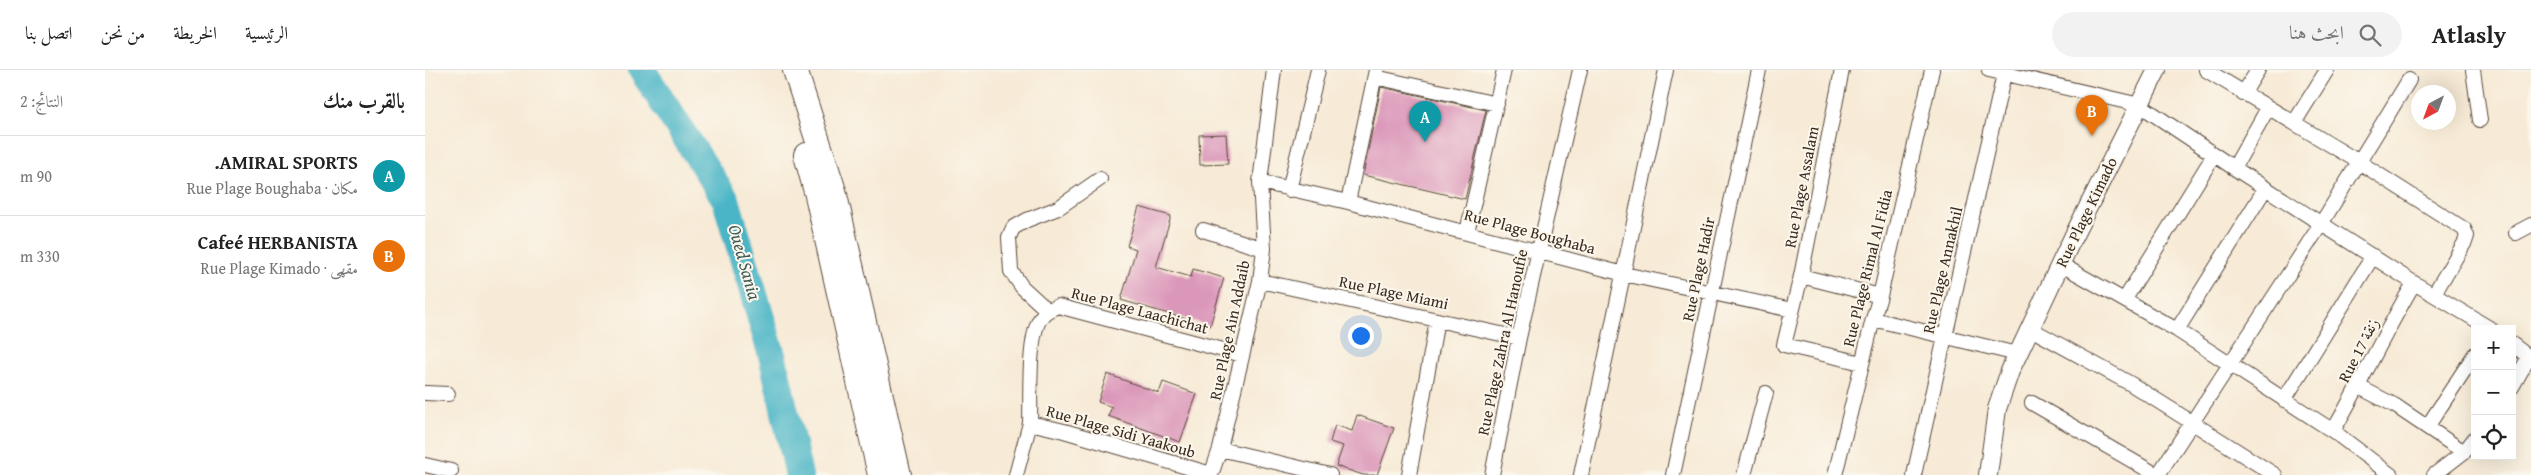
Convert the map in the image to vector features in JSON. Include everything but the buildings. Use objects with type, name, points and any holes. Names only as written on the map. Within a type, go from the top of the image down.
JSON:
[{"type":"highway","points":[[780,70],[817,195],[880,475]]},
{"type":"highway","points":[[795,70],[834,191],[899,475]]},
{"type":"street","name":"Rue Plage Ain Addaib","points":[[1211,475],[1220,450],[1260,281],[1264,249],[1260,182],[1274,70]]},
{"type":"street","points":[[1289,190],[1318,70]]},
{"type":"street","points":[[1467,232],[1504,70]]},
{"type":"street","name":"Rue Plage Zahra Al Hanoufie","points":[[1493,475],[1519,338],[1580,70]]},
{"type":"street","points":[[1581,475],[1666,70]]},
{"type":"street","name":"Rue Plage Hadir","points":[[1673,475],[1759,70]]},
{"type":"street","name":"Rue Plage Assalam","points":[[1842,70],[1801,276],[1784,345],[1862,363]]},
{"type":"street","name":"Rue Plage Rimal Al Fidia","points":[[1835,475],[1880,296],[1932,70]]},
{"type":"street","points":[[1989,70],[2140,105],[2233,168],[2414,284],[2484,325]]},
{"type":"street","name":"Rue Plage Kimado","points":[[1988,475],[1997,409],[2017,354],[2157,70]]},
{"type":"street","points":[[2206,70],[2243,94],[2359,162],[2454,221],[2467,232],[2465,242],[2434,294]]},
{"type":"street","points":[[2243,94],[2258,70]]},
{"type":"street","points":[[2294,123],[2327,70]]},
{"type":"street","points":[[2473,70],[2480,120]]},
{"type":"street","points":[[1348,202],[1375,73],[1497,104]]},
{"type":"street","name":"Rue Plage Annakhil","points":[[1914,475],[2004,74]]},
{"type":"street","points":[[2032,402],[2157,475],[2321,224],[2409,80]]},
{"type":"street","points":[[2233,168],[2268,108]]},
{"type":"street","points":[[2125,299],[2214,155]]},
{"type":"street","points":[[1052,308],[1022,287],[1011,271],[1009,237],[1013,228],[1027,220],[1058,208],[1101,179]]},
{"type":"street","name":"Rue Plage Boughaba","points":[[1260,182],[1467,232],[1624,274],[1710,294],[1792,310]]},
{"type":"street","points":[[2177,330],[2265,188]]},
{"type":"street","points":[[2516,234],[2531,225]]},
{"type":"street","points":[[1203,230],[1264,249]]},
{"type":"street","points":[[2284,400],[2373,256]]},
{"type":"street","points":[[2060,264],[2177,330],[2333,431],[2383,467],[2391,475]]},
{"type":"street","points":[[1801,276],[1880,296]]},
{"type":"street","name":"Rue Plage Miami","points":[[1260,281],[1519,338]]},
{"type":"street","name":"Rue 17 زنقة","points":[[2333,431],[2359,387],[2378,345],[2414,284]]},
{"type":"street","name":"Rue Plage Laachichat","points":[[1052,308],[1242,356]]},
{"type":"street","name":"Rue Plage Sidi Yaakoub","points":[[1052,308],[1037,323],[1034,341],[1030,423],[1064,431],[1211,475]]},
{"type":"street","points":[[1873,319],[2017,354]]},
{"type":"street","points":[[1409,475],[1437,320]]},
{"type":"street","points":[[2029,328],[2124,380],[2275,475]]},
{"type":"street","points":[[2516,347],[2529,358],[2516,380]]},
{"type":"street","points":[[2427,427],[2471,360]]},
{"type":"street","points":[[2359,387],[2394,405],[2464,452]]},
{"type":"street","points":[[425,392],[448,394]]},
{"type":"street","points":[[1744,475],[1766,393]]},
{"type":"street","points":[[1015,475],[1030,423]]},
{"type":"street","points":[[2434,475],[2464,452],[2471,443]]},
{"type":"street","points":[[1220,450],[1330,475]]},
{"type":"street","points":[[425,465],[451,471]]},
{"type":"waterway","name":"Oued Sania","points":[[642,70],[726,200],[773,359],[799,475]]},
{"type":"place","name":"Cafeé HERBANISTA","points":[[2092,136]]},
{"type":"place","name":"AMIRAL SPORTS.","points":[[1425,142]]}]
